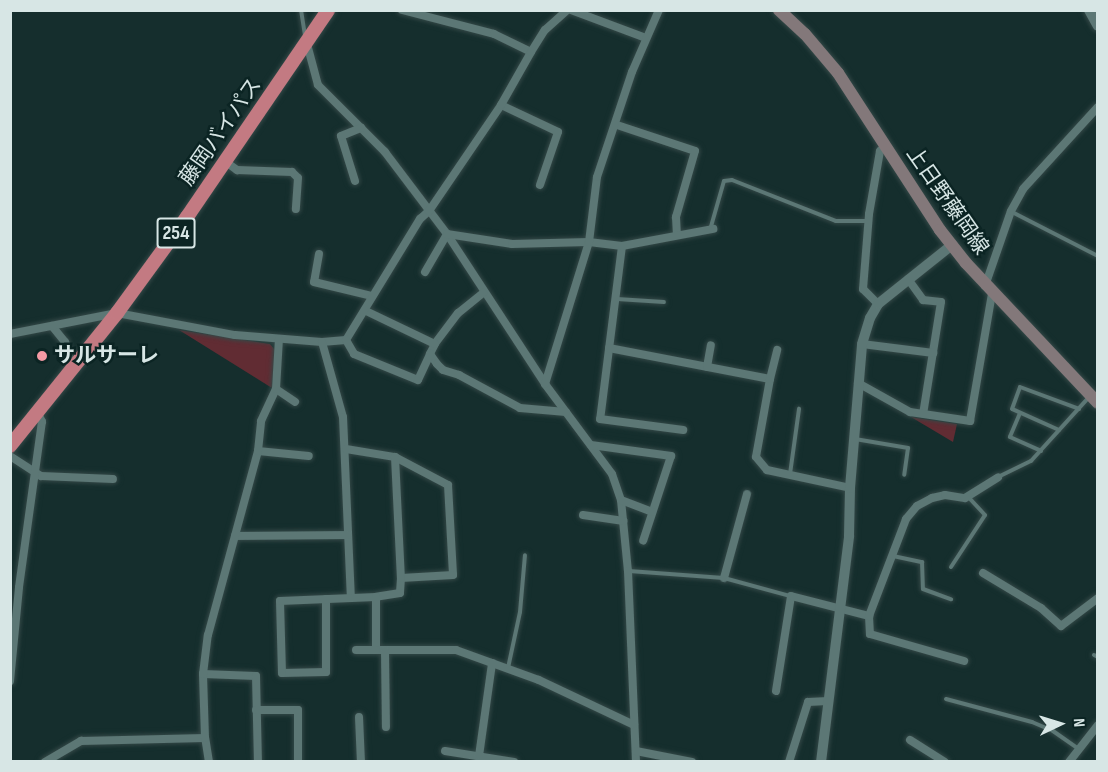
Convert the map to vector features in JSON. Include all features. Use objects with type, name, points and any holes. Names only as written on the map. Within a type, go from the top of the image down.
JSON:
[{"type":"highway","name":"藤岡バイパス","points":[[10,446],[117,313],[226,162],[328,10]]},
{"type":"main road","name":"上日野藤岡線","points":[[779,10],[824,55],[952,245],[989,289],[1046,345],[1094,399]]},
{"type":"street","points":[[402,10],[494,34],[531,52]]},
{"type":"street","points":[[545,384],[589,242],[597,177],[617,125],[632,72],[659,10]]},
{"type":"street","points":[[1089,10],[1098,26]]},
{"type":"street","points":[[346,340],[366,311],[372,296],[420,219],[429,211],[501,105],[546,30],[565,11],[646,38]]},
{"type":"street","points":[[307,44],[318,85],[385,152],[447,234],[483,293],[545,384],[612,474],[621,500],[624,521],[636,762]]},
{"type":"street","points":[[501,105],[558,132],[540,185]]},
{"type":"street","points":[[858,383],[910,412],[970,421],[989,289],[1011,211],[1023,189],[1098,107]]},
{"type":"street","points":[[617,125],[695,151],[676,217],[677,234]]},
{"type":"street","points":[[355,181],[341,136],[361,128]]},
{"type":"street","points":[[878,304],[863,289],[869,221],[880,151],[885,147]]},
{"type":"street","points":[[226,162],[237,170],[292,172],[298,178],[296,209]]},
{"type":"street","points":[[447,234],[512,244],[589,242],[622,246],[677,234],[712,230]]},
{"type":"street","points":[[425,272],[447,234]]},
{"type":"street","points":[[821,762],[838,609],[849,536],[850,488],[862,344],[870,318],[878,304],[952,245]]},
{"type":"street","points":[[622,246],[600,419],[683,430]]},
{"type":"street","points":[[319,255],[314,282],[372,296]]},
{"type":"street","points":[[908,279],[923,300],[941,302],[923,414]]},
{"type":"street","points":[[346,340],[354,354],[418,380],[435,344],[458,313],[483,293]]},
{"type":"street","points":[[366,311],[435,344]]},
{"type":"street","points":[[10,334],[117,313],[235,335],[322,342],[346,340]]},
{"type":"street","points":[[51,326],[65,342],[71,369]]},
{"type":"street","points":[[209,762],[205,738],[204,674],[208,635],[258,451],[261,421],[276,389],[279,339]]},
{"type":"street","points":[[322,342],[340,408],[346,449],[351,598]]},
{"type":"street","points":[[862,344],[933,353]]},
{"type":"street","points":[[707,367],[711,345]]},
{"type":"street","points":[[609,348],[770,379]]},
{"type":"street","points":[[777,350],[756,458],[767,470],[850,488]]},
{"type":"street","points":[[430,354],[443,370],[459,375],[520,408],[566,412]]},
{"type":"street","points":[[276,389],[295,402]]},
{"type":"street","points":[[10,681],[19,587],[42,422],[37,411]]},
{"type":"street","points":[[591,446],[670,456],[643,541]]},
{"type":"street","points":[[346,449],[395,457],[448,485],[453,575],[401,578]]},
{"type":"street","points":[[258,451],[309,456]]},
{"type":"street","points":[[10,456],[41,476],[113,479]]},
{"type":"street","points":[[326,599],[326,672],[282,673],[280,601],[326,599],[376,597],[400,593],[395,457]]},
{"type":"street","points":[[964,661],[870,634],[869,616],[906,519],[917,506],[932,498],[945,495],[967,497],[998,477]]},
{"type":"street","points":[[724,578],[747,494]]},
{"type":"street","points":[[621,500],[652,512]]},
{"type":"street","points":[[583,515],[624,521]]},
{"type":"street","points":[[235,536],[348,535]]},
{"type":"street","points":[[983,573],[1041,608],[1061,626],[1098,598]]},
{"type":"street","points":[[776,691],[791,596],[869,616]]},
{"type":"street","points":[[376,597],[386,727]]},
{"type":"street","points":[[356,650],[456,650],[508,669],[634,725]]},
{"type":"street","points":[[479,756],[492,663]]},
{"type":"street","points":[[204,674],[255,676],[258,762]]},
{"type":"street","points":[[789,762],[808,702],[828,701]]},
{"type":"street","points":[[256,710],[298,710],[298,762]]},
{"type":"street","points":[[359,717],[361,762]]},
{"type":"street","points":[[1069,762],[1077,748],[1098,725]]},
{"type":"street","points":[[45,762],[81,741],[205,738]]},
{"type":"street","points":[[910,740],[945,762]]},
{"type":"street","points":[[445,751],[514,762]]},
{"type":"street","points":[[636,751],[693,762]]},
{"type":"lane","points":[[301,10],[307,44]]},
{"type":"lane","points":[[712,230],[724,181],[732,180],[836,220],[869,221]]},
{"type":"lane","points":[[1011,211],[1098,256]]},
{"type":"lane","points":[[615,299],[664,302]]},
{"type":"lane","points":[[1059,430],[1012,409],[1020,387],[1078,409]]},
{"type":"lane","points":[[998,477],[1031,461],[1078,409],[1094,399]]},
{"type":"lane","points":[[790,475],[799,409]]},
{"type":"lane","points":[[1020,413],[1010,437],[1041,451]]},
{"type":"lane","points":[[854,438],[908,448],[904,475]]},
{"type":"lane","points":[[951,567],[985,515],[967,497]]},
{"type":"lane","points":[[508,669],[520,612],[525,555]]},
{"type":"lane","points":[[892,556],[922,562],[923,590],[951,599]]},
{"type":"lane","points":[[628,571],[724,578],[791,596]]},
{"type":"lane","points":[[946,699],[1032,723],[1053,731],[1077,748]]},
{"type":"shaded area","points":[[179,330],[270,344],[275,350],[272,388]]},
{"type":"shaded area","points":[[911,417],[957,424],[953,442]]},
{"type":"place","name":"サルサーレ","points":[[42,356]]}]
